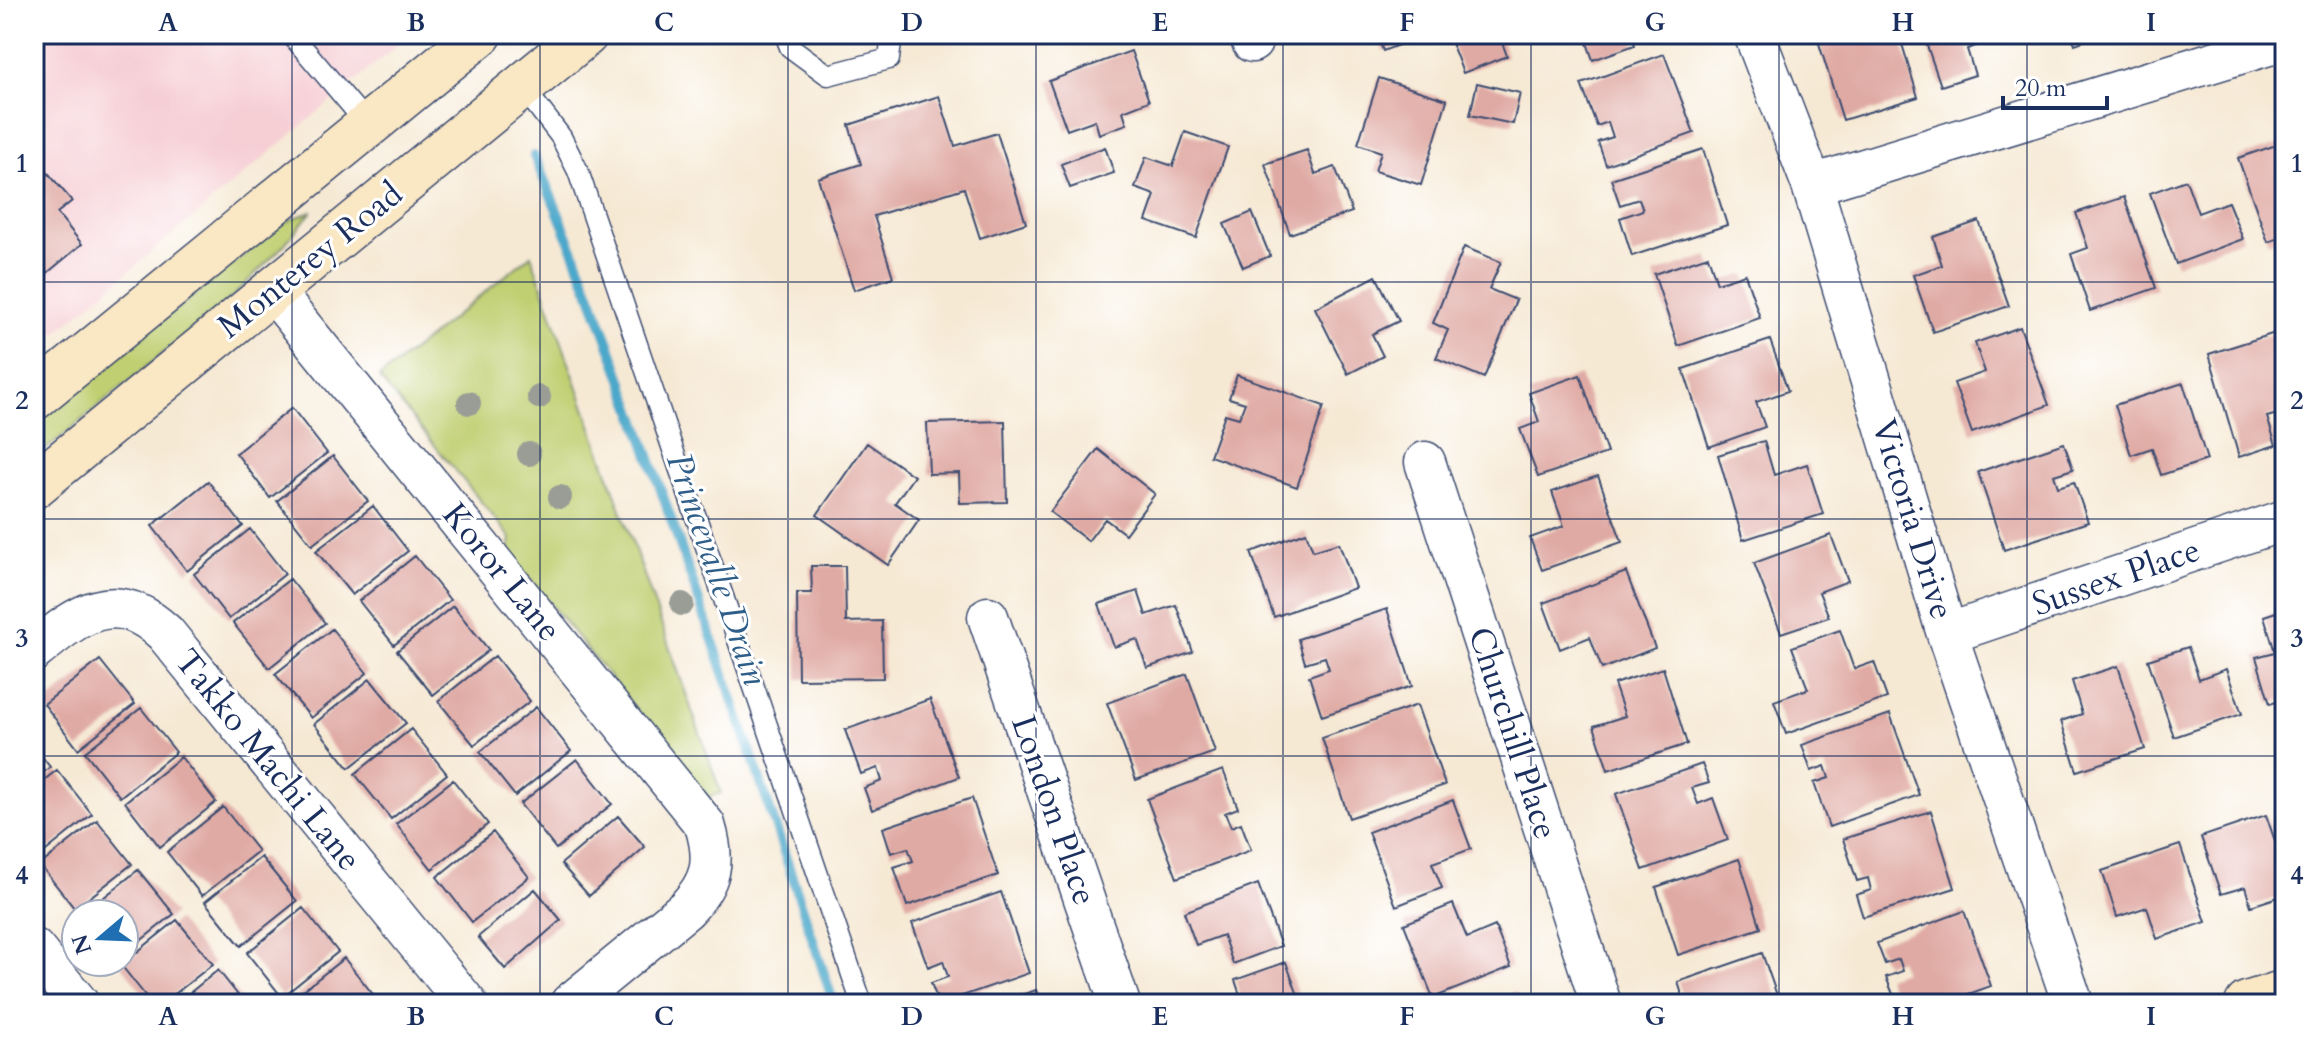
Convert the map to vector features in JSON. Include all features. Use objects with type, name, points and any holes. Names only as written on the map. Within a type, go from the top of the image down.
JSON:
[{"type":"main road","name":"Monterey Road","points":[[34,398],[480,34]]},
{"type":"main road","name":"Monterey Road","points":[[34,486],[586,34]]},
{"type":"main road","points":[[2247,1004],[2285,992]]},
{"type":"street","name":"Victoria Drive","points":[[1754,34],[1812,185],[1947,634],[2073,1004]]},
{"type":"street","points":[[1812,185],[2285,40]]},
{"type":"street","name":"Koror Lane","points":[[273,291],[705,825],[712,862],[708,879],[698,896],[570,1004]]},
{"type":"street","name":"Churchill Place","points":[[1425,462],[1601,1004]]},
{"type":"street","name":"Sussex Place","points":[[1947,634],[2285,520]]},
{"type":"street","name":"Takko Machi Lane","points":[[34,651],[68,623],[83,614],[101,609],[119,608],[137,612],[152,621],[165,633],[467,1004]]},
{"type":"street","name":"London Place","points":[[988,617],[1120,1004]]},
{"type":"street","points":[[34,949],[79,1004]]},
{"type":"lane","points":[[291,34],[368,125]]},
{"type":"lane","points":[[785,34],[790,47],[828,75],[889,59],[892,34]]},
{"type":"lane","points":[[522,86],[561,137],[578,171],[862,1004]]},
{"type":"shaded area","points":[[34,34],[411,34],[34,351]]},
{"type":"green space","points":[[312,211],[283,246],[234,295],[34,459],[34,424],[285,222]]},
{"type":"green space","points":[[531,255],[721,793],[708,797],[511,556],[511,538],[379,378]]},
{"type":"building","points":[[1071,34],[1111,34],[1075,47]]},
{"type":"building","points":[[1377,34],[1427,34],[1383,51]]},
{"type":"building","points":[[1472,34],[1499,34],[1507,56],[1463,73],[1451,42]]},
{"type":"building","points":[[1584,34],[1631,34],[1635,45],[1593,60]]},
{"type":"building","points":[[1816,34],[1899,34],[1918,97],[1843,120]]},
{"type":"building","points":[[1923,34],[2009,34],[1967,49],[1975,75],[1941,86]]},
{"type":"building","points":[[2071,34],[2103,34],[2075,44]]},
{"type":"building","points":[[1131,51],[1149,101],[1123,111],[1127,124],[1099,134],[1095,120],[1067,130],[1049,81]]},
{"type":"building","points":[[1664,54],[1694,133],[1606,165],[1598,142],[1613,137],[1608,122],[1597,126],[1581,84]]},
{"type":"building","points":[[1379,78],[1447,100],[1421,185],[1375,171],[1381,152],[1358,144]]},
{"type":"building","points":[[1477,83],[1520,93],[1513,124],[1470,115]]},
{"type":"building","points":[[939,96],[955,146],[997,133],[1026,223],[980,238],[964,188],[874,216],[893,277],[854,290],[818,178],[861,164],[849,125]]},
{"type":"building","points":[[1185,132],[1228,147],[1196,238],[1146,221],[1155,195],[1135,188],[1146,157],[1173,166]]},
{"type":"building","points":[[2285,142],[2285,236],[2268,242],[2238,158]]},
{"type":"building","points":[[1105,147],[1114,173],[1070,188],[1061,164]]},
{"type":"building","points":[[1703,149],[1727,225],[1632,256],[1620,218],[1643,210],[1639,199],[1620,205],[1611,179]]},
{"type":"building","points":[[1307,150],[1315,174],[1335,167],[1352,212],[1290,234],[1265,164]]},
{"type":"building","points":[[38,161],[72,201],[57,213],[82,244],[34,284],[34,165]]},
{"type":"building","points":[[2186,180],[2198,213],[2228,202],[2243,239],[2176,264],[2150,193]]},
{"type":"building","points":[[2124,197],[2156,288],[2090,311],[2071,254],[2088,248],[2076,213]]},
{"type":"building","points":[[1252,212],[1270,256],[1243,267],[1224,224]]},
{"type":"building","points":[[1979,221],[2009,306],[1933,332],[1913,275],[1942,265],[1933,237]]},
{"type":"building","points":[[1464,247],[1501,262],[1489,289],[1516,300],[1484,378],[1436,358],[1448,330],[1433,323]]},
{"type":"building","points":[[1708,256],[1717,283],[1745,274],[1760,318],[1678,346],[1654,274]]},
{"type":"building","points":[[1376,276],[1399,321],[1372,334],[1383,356],[1348,374],[1315,308]]},
{"type":"building","points":[[2020,327],[2049,405],[1972,433],[1954,383],[1985,372],[1975,343]]},
{"type":"building","points":[[2275,333],[2285,368],[2285,412],[2267,417],[2276,445],[2239,457],[2209,354]]},
{"type":"building","points":[[1770,340],[1788,391],[1756,402],[1765,427],[1709,447],[1683,369]]},
{"type":"building","points":[[1237,375],[1324,406],[1297,487],[1210,456],[1225,414],[1239,418],[1245,403],[1229,398]]},
{"type":"building","points":[[1580,375],[1607,453],[1538,477],[1520,429],[1539,422],[1529,393]]},
{"type":"building","points":[[2183,383],[2207,460],[2161,475],[2152,448],[2131,455],[2115,405]]},
{"type":"building","points":[[292,408],[327,453],[270,498],[236,453]]},
{"type":"building","points":[[1005,421],[1007,502],[960,503],[959,473],[929,474],[927,423]]},
{"type":"building","points":[[1764,441],[1774,475],[1807,464],[1823,514],[1743,540],[1718,455]]},
{"type":"building","points":[[867,443],[914,476],[895,503],[919,520],[888,565],[817,515]]},
{"type":"building","points":[[2064,443],[2073,469],[2054,475],[2058,487],[2074,482],[2088,522],[2004,550],[1978,472]]},
{"type":"building","points":[[1098,449],[1155,494],[1125,534],[1105,519],[1088,541],[1050,512]]},
{"type":"building","points":[[333,456],[368,501],[312,545],[277,501]]},
{"type":"building","points":[[1598,476],[1622,542],[1542,570],[1530,538],[1564,526],[1552,492]]},
{"type":"building","points":[[208,481],[243,526],[187,571],[152,526]]},
{"type":"building","points":[[373,506],[408,551],[352,595],[316,551]]},
{"type":"building","points":[[250,529],[285,574],[229,619],[194,574]]},
{"type":"building","points":[[1306,532],[1313,551],[1339,543],[1355,588],[1274,617],[1251,552]]},
{"type":"building","points":[[1831,535],[1848,581],[1819,592],[1829,617],[1781,633],[1754,563]]},
{"type":"building","points":[[415,556],[450,600],[394,645],[359,601]]},
{"type":"building","points":[[811,566],[845,566],[846,622],[882,621],[883,678],[798,679],[797,593],[812,593]]},
{"type":"building","points":[[1626,572],[1655,648],[1602,669],[1590,637],[1560,649],[1543,603]]},
{"type":"building","points":[[290,579],[325,623],[269,668],[233,623]]},
{"type":"building","points":[[1138,591],[1146,615],[1176,605],[1193,652],[1147,668],[1137,639],[1114,647],[1099,604]]},
{"type":"building","points":[[453,606],[489,650],[433,695],[397,651]]},
{"type":"building","points":[[1387,609],[1412,686],[1322,716],[1309,676],[1329,669],[1325,657],[1305,663],[1298,639]]},
{"type":"building","points":[[2285,609],[2285,699],[2270,704],[2256,657],[2275,652],[2264,616]]},
{"type":"building","points":[[332,629],[367,673],[311,718],[275,674]]},
{"type":"building","points":[[1840,630],[1854,669],[1874,662],[1887,698],[1786,734],[1774,701],[1808,689],[1792,647]]},
{"type":"building","points":[[2188,647],[2199,679],[2226,669],[2242,714],[2174,737],[2148,660]]},
{"type":"building","points":[[495,656],[530,701],[474,745],[438,701]]},
{"type":"building","points":[[100,660],[135,704],[78,749],[44,704]]},
{"type":"building","points":[[2118,666],[2145,749],[2077,771],[2061,721],[2082,714],[2072,681]]},
{"type":"building","points":[[1663,668],[1687,744],[1608,770],[1594,726],[1625,716],[1614,684]]},
{"type":"building","points":[[1187,674],[1215,752],[1136,780],[1107,703]]},
{"type":"building","points":[[370,679],[406,723],[349,768],[314,724]]},
{"type":"building","points":[[930,699],[959,777],[872,810],[864,788],[882,781],[878,768],[861,774],[845,730]]},
{"type":"building","points":[[1417,705],[1445,785],[1349,818],[1322,738]]},
{"type":"building","points":[[536,707],[571,751],[515,796],[480,752]]},
{"type":"building","points":[[141,708],[176,752],[120,797],[85,752]]},
{"type":"building","points":[[1890,714],[1919,795],[1829,827],[1814,783],[1829,778],[1825,766],[1811,771],[1802,745]]},
{"type":"building","points":[[411,729],[447,774],[391,819],[355,774]]},
{"type":"building","points":[[34,746],[50,767],[34,780]]},
{"type":"building","points":[[181,757],[216,802],[160,847],[125,802]]},
{"type":"building","points":[[577,759],[612,804],[556,849],[520,804]]},
{"type":"building","points":[[1702,764],[1709,783],[1692,788],[1698,804],[1713,798],[1728,840],[1643,870],[1616,794]]},
{"type":"building","points":[[57,770],[92,814],[36,859],[34,788]]},
{"type":"building","points":[[1223,770],[1238,808],[1225,813],[1231,827],[1241,823],[1251,850],[1177,878],[1147,799]]},
{"type":"building","points":[[453,780],[488,824],[432,869],[396,824]]},
{"type":"building","points":[[972,798],[998,875],[907,906],[894,867],[913,861],[908,848],[891,853],[883,828]]},
{"type":"building","points":[[1453,800],[1471,849],[1432,863],[1442,888],[1396,906],[1368,832]]},
{"type":"building","points":[[223,807],[258,851],[202,896],[167,852]]},
{"type":"building","points":[[1931,811],[1955,888],[1863,917],[1856,895],[1871,890],[1868,878],[1857,881],[1843,839]]},
{"type":"building","points":[[2266,815],[2285,870],[2285,895],[2251,906],[2245,887],[2221,894],[2201,837]]},
{"type":"building","points":[[618,816],[645,847],[589,896],[561,864]]},
{"type":"building","points":[[97,820],[132,864],[89,898],[66,898],[40,865]]},
{"type":"building","points":[[493,832],[529,877],[472,922],[437,877]]},
{"type":"building","points":[[2180,845],[2206,922],[2157,939],[2147,907],[2117,917],[2102,871]]},
{"type":"building","points":[[261,857],[297,901],[241,946],[205,902]]},
{"type":"building","points":[[1739,859],[1761,928],[1678,955],[1656,887]]},
{"type":"building","points":[[138,870],[174,914],[140,941],[140,898],[103,898]]},
{"type":"building","points":[[1258,884],[1281,946],[1233,964],[1223,935],[1196,945],[1184,912]]},
{"type":"building","points":[[535,889],[561,920],[505,969],[478,937]]},
{"type":"building","points":[[1001,892],[1029,973],[939,1004],[931,983],[948,977],[943,961],[928,967],[912,923]]},
{"type":"building","points":[[1453,904],[1467,938],[1495,926],[1511,967],[1433,998],[1404,924]]},
{"type":"building","points":[[303,908],[338,952],[282,997],[247,953]]},
{"type":"building","points":[[1964,911],[1991,986],[1941,1004],[1897,1004],[1886,977],[1903,971],[1899,959],[1885,964],[1877,943]]},
{"type":"building","points":[[177,920],[213,964],[162,1004],[152,1004],[131,978],[140,978],[140,950]]},
{"type":"building","points":[[1762,953],[1780,1004],[1685,1004],[1678,982]]},
{"type":"building","points":[[344,958],[379,1002],[377,1004],[286,1004]]},
{"type":"building","points":[[1286,962],[1301,1004],[1243,1004],[1235,980]]},
{"type":"building","points":[[218,970],[245,1004],[176,1004]]},
{"type":"building","points":[[1036,990],[1041,1004],[996,1004]]},
{"type":"building","points":[[1516,992],[1521,1004],[1485,1004]]},
{"type":"waterway","name":"Princevalle Drain","points":[[534,156],[631,403],[834,1004]]}]
